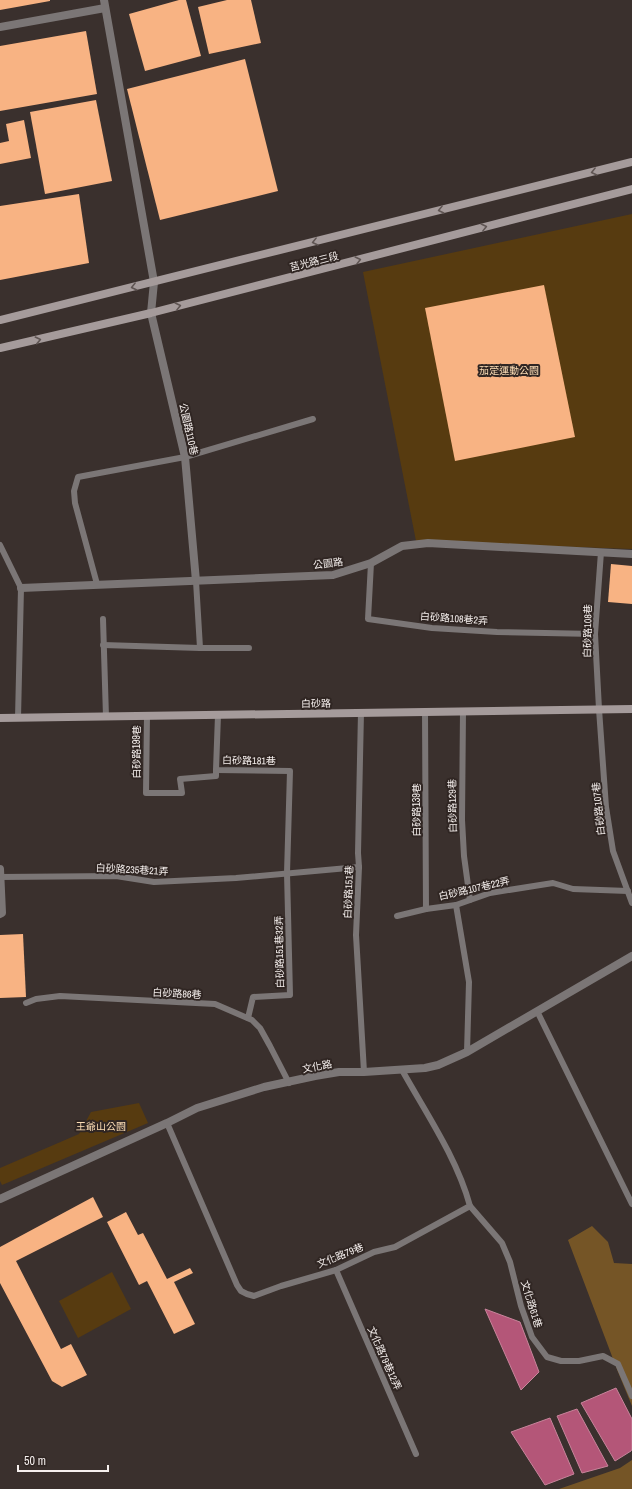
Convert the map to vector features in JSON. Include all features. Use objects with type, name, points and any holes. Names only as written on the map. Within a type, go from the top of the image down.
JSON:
[{"type":"street","points":[[0,27],[104,4]]},
{"type":"street","name":"公園路110巷","points":[[104,4],[154,282],[151,313],[185,457],[196,581]]},
{"type":"street","name":"莒光路三段","points":[[0,320],[632,162]]},
{"type":"street","name":"莒光路三段","points":[[0,348],[151,313],[632,189]]},
{"type":"street","name":"公園路","points":[[21,588],[333,575],[371,563],[402,546],[428,543],[632,554]]},
{"type":"street","name":"白砂路","points":[[0,718],[632,709]]},
{"type":"street","points":[[0,869],[2,913],[0,914]]},
{"type":"street","name":"文化路","points":[[0,1199],[197,1108],[264,1087],[340,1072],[402,1070],[438,1065],[467,1052],[632,956]]},
{"type":"lane","points":[[97,584],[75,503],[74,491],[78,477],[185,457],[313,419]]},
{"type":"lane","points":[[0,545],[21,588],[18,718]]},
{"type":"lane","name":"白砂路108巷","points":[[599,709],[595,634],[601,552]]},
{"type":"lane","name":"白砂路108巷2弄","points":[[371,563],[368,619],[432,628],[497,632],[595,634]]},
{"type":"lane","points":[[196,581],[200,648]]},
{"type":"lane","points":[[104,619],[103,646],[106,717]]},
{"type":"lane","points":[[103,646],[249,648]]},
{"type":"lane","name":"白砂路107巷","points":[[599,709],[606,807],[613,851],[632,903]]},
{"type":"lane","name":"白砂路129巷","points":[[462,711],[462,820],[464,856],[470,900]]},
{"type":"lane","name":"白砂路151巷","points":[[361,712],[358,853],[360,867],[356,935],[364,1072]]},
{"type":"lane","name":"白砂路139巷","points":[[425,712],[426,909]]},
{"type":"lane","name":"白砂路181巷","points":[[218,715],[216,770],[290,771]]},
{"type":"lane","name":"白砂路199巷","points":[[147,716],[146,794],[182,793],[180,779],[216,776],[216,770]]},
{"type":"lane","name":"白砂路151巷32弄","points":[[248,1018],[253,997],[290,995],[287,873],[290,771]]},
{"type":"lane","points":[[287,873],[360,867]]},
{"type":"lane","name":"白砂路235巷21弄","points":[[0,877],[116,876],[154,882],[236,878],[287,873]]},
{"type":"lane","name":"白砂路107巷22弄","points":[[397,916],[426,909],[456,905],[490,893],[553,883],[573,889],[628,891]]},
{"type":"lane","points":[[456,905],[469,982],[467,1052]]},
{"type":"lane","name":"白砂路86巷","points":[[26,1002],[36,999],[60,996],[215,1004],[248,1018],[260,1028],[289,1082]]},
{"type":"lane","points":[[537,1011],[629,1193],[632,1204]]},
{"type":"lane","points":[[402,1070],[452,1160],[467,1195],[470,1206]]},
{"type":"lane","name":"文化路79巷","points":[[167,1123],[237,1285],[241,1291],[254,1296],[281,1286],[336,1270],[374,1252],[395,1247],[470,1206]]},
{"type":"lane","name":"文化路61巷","points":[[470,1206],[502,1243],[510,1262],[521,1306],[532,1337],[547,1357],[561,1361],[579,1361],[603,1356],[618,1364],[632,1396]]},
{"type":"lane","name":"文化路79巷12弄","points":[[336,1270],[416,1454]]},
{"type":"green space","name":"茄萣運動公園","points":[[632,214],[632,549],[416,541],[363,272]]},
{"type":"green space","name":"王爺山公園","points":[[139,1103],[148,1123],[2,1185],[0,1181],[0,1168],[79,1134],[91,1112]]},
{"type":"green space","points":[[112,1272],[131,1309],[78,1338],[59,1301]]},
{"type":"shaded area","points":[[592,1226],[608,1242],[614,1263],[632,1264],[632,1406],[568,1240]]},
{"type":"shaded area","points":[[485,1309],[520,1322],[539,1372],[521,1390]]},
{"type":"shaded area","points":[[616,1388],[632,1419],[632,1449],[615,1461],[581,1403]]},
{"type":"shaded area","points":[[577,1409],[608,1466],[582,1473],[557,1416]]},
{"type":"shaded area","points":[[550,1418],[574,1474],[545,1485],[511,1432]]},
{"type":"shaded area","points":[[632,1460],[632,1489],[559,1489],[620,1468]]},
{"type":"building","points":[[0,0],[50,0],[50,1],[0,10]]},
{"type":"building","points":[[179,0],[186,0],[201,56],[145,71],[129,14]]},
{"type":"building","points":[[227,0],[251,0],[261,43],[209,54],[198,7]]},
{"type":"building","points":[[86,31],[97,94],[0,111],[0,46]]},
{"type":"building","points":[[245,59],[278,191],[160,220],[127,89]]},
{"type":"building","points":[[96,100],[112,181],[45,194],[30,112]]},
{"type":"building","points":[[24,120],[31,158],[0,164],[0,143],[9,141],[6,124]]},
{"type":"building","points":[[79,194],[89,263],[0,280],[0,206]]},
{"type":"building","points":[[544,285],[575,437],[455,461],[425,308]]},
{"type":"building","points":[[611,564],[632,566],[632,604],[608,602]]},
{"type":"building","points":[[23,934],[26,997],[0,998],[0,935]]},
{"type":"building","points":[[93,1197],[103,1217],[16,1261],[61,1349],[71,1344],[87,1375],[62,1387],[52,1381],[0,1283],[0,1247]]},
{"type":"building","points":[[126,1212],[138,1235],[143,1233],[167,1279],[190,1268],[193,1273],[174,1282],[195,1324],[174,1334],[147,1281],[139,1285],[107,1222]]}]
